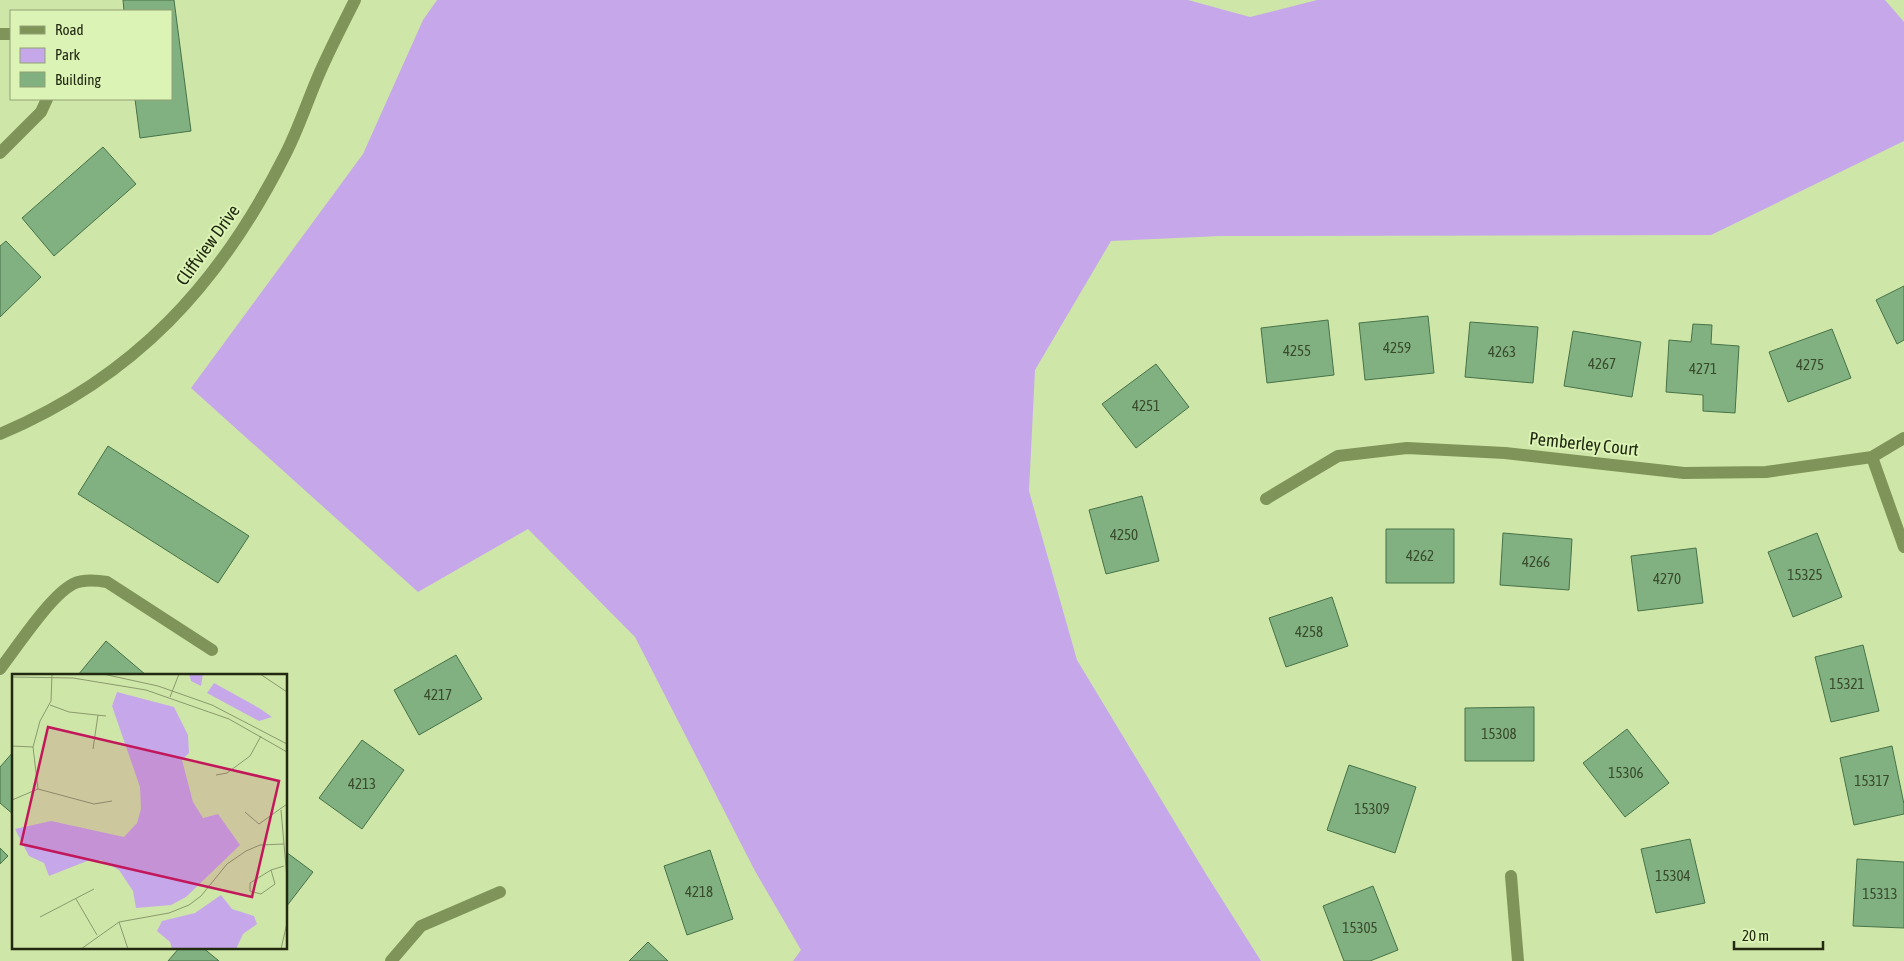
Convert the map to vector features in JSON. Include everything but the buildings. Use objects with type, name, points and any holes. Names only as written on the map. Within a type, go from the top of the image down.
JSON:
[{"type":"street","name":"Cliffview Drive","points":[[0,434],[33,420],[86,390],[135,354],[180,312],[214,270],[253,214],[286,154],[321,71],[355,0]]},
{"type":"street","points":[[0,153],[41,112],[47,100]]},
{"type":"street","name":"Pemberley Court","points":[[1266,499],[1338,456],[1407,448],[1505,453],[1684,473],[1766,472],[1872,457],[1904,438]]},
{"type":"street","points":[[1872,457],[1904,548]]},
{"type":"street","points":[[0,669],[59,593],[74,583],[92,580],[107,582],[212,650]]},
{"type":"street","points":[[1512,876],[1518,961]]},
{"type":"street","points":[[391,961],[421,926],[500,892]]},
{"type":"green space","points":[[437,0],[1188,0],[1250,17],[1317,0],[1885,0],[1904,22],[1904,141],[1711,235],[1220,236],[1111,241],[1035,370],[1029,491],[1077,660],[1206,874],[1261,961],[793,961],[801,950],[755,871],[635,637],[528,529],[418,592],[191,388],[363,154],[423,20]]}]
